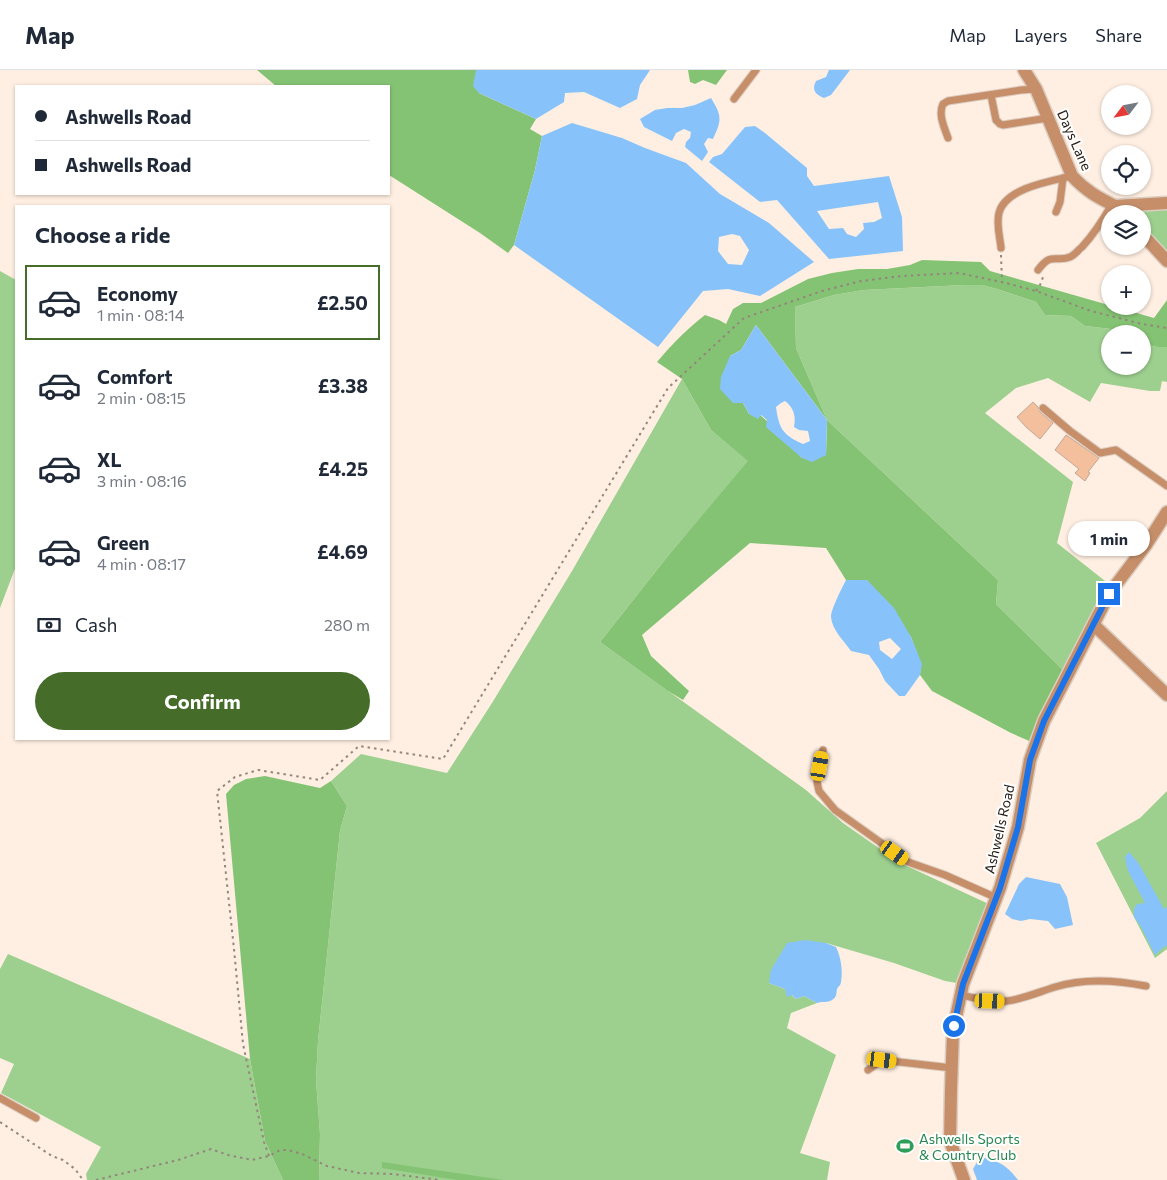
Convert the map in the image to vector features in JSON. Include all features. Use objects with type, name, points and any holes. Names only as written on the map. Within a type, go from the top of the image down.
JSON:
[{"type":"street","name":"Days Lane","points":[[1024,70],[1036,89],[1048,118],[1068,177],[1112,205]]},
{"type":"street","points":[[1147,205],[1167,203]]},
{"type":"street","points":[[1151,244],[1167,261]]},
{"type":"street","name":"Ashwells Road","points":[[964,1180],[950,1142],[953,1031],[963,984],[997,898],[1018,827],[1030,760],[1044,721],[1109,594],[1146,545],[1167,512]]},
{"type":"street","points":[[1094,624],[1167,694]]},
{"type":"lane","points":[[734,99],[756,70]]},
{"type":"lane","points":[[948,138],[940,110],[943,104],[948,101],[1036,89]]},
{"type":"lane","points":[[991,95],[996,120],[1000,124],[1048,118]]},
{"type":"lane","points":[[1056,212],[1068,177]]},
{"type":"lane","points":[[1001,248],[998,215],[1005,202],[1025,189],[1068,177]]},
{"type":"lane","points":[[1038,270],[1046,260],[1068,258],[1077,252],[1101,225]]},
{"type":"lane","points":[[1043,408],[1100,453],[1116,450],[1167,486]]},
{"type":"lane","points":[[822,750],[817,782],[819,791],[835,810],[908,862],[945,875],[997,898]]},
{"type":"lane","points":[[961,995],[990,1001],[1005,1001],[1055,987],[1090,981],[1120,981],[1146,986]]},
{"type":"lane","points":[[868,1070],[882,1060],[952,1068]]},
{"type":"lane","points":[[0,1098],[36,1118]]},
{"type":"path","points":[[1001,248],[1002,282]]},
{"type":"path","points":[[269,1156],[264,1142],[243,1044],[217,791],[235,776],[258,770],[320,780],[359,746],[443,759],[668,388],[744,318],[822,291],[861,281],[959,272],[1036,291],[1091,311],[1142,324],[1167,328]]},
{"type":"path","points":[[0,1122],[52,1156],[63,1160],[75,1169],[83,1180]]},
{"type":"path","points":[[96,1180],[178,1160],[211,1149],[228,1156],[252,1160],[269,1156],[280,1150],[288,1150],[302,1154],[327,1166],[359,1173],[393,1174],[440,1180]]},
{"type":"green space","points":[[257,70],[477,70],[479,93],[536,119],[530,129],[542,136],[535,170],[514,245],[508,253],[390,176],[390,85],[275,85]]},
{"type":"green space","points":[[688,70],[727,70],[716,85],[703,80],[695,84],[690,82]]},
{"type":"green space","points":[[1167,203],[1167,261],[1151,243],[1151,205],[1132,205]]},
{"type":"green space","points":[[922,260],[981,262],[990,271],[1101,303],[1101,315],[1144,315],[1154,318],[1167,300],[1167,347],[1157,347],[1151,346],[1151,325],[1101,325],[1101,328],[1085,326],[1071,316],[1045,315],[1036,302],[982,285],[864,290],[834,295],[795,307],[796,348],[827,420],[998,580],[996,604],[1068,675],[1036,744],[1011,733],[932,691],[920,675],[921,664],[911,637],[867,580],[846,580],[826,548],[750,543],[642,635],[651,656],[689,691],[683,700],[600,642],[667,557],[748,461],[711,430],[682,379],[657,362],[680,337],[705,315],[726,324],[733,309],[743,303],[761,303],[808,279],[858,269],[887,269],[910,265]],"holes":[[[756,325],[827,420],[826,455],[802,458],[760,415],[749,414],[743,403],[730,356],[741,350]]]},
{"type":"green space","points":[[0,271],[15,279],[15,569],[0,608]]},
{"type":"green space","points":[[982,285],[1036,302],[1045,315],[1071,316],[1085,326],[1101,328],[1101,375],[1151,375],[1151,346],[1167,347],[1167,382],[1162,381],[1160,391],[1101,383],[1090,402],[1048,378],[1016,388],[985,413],[1073,482],[1057,543],[1114,588],[1068,675],[996,604],[998,580],[827,420],[796,348],[795,307],[834,295],[864,290]]},
{"type":"green space","points":[[682,379],[711,430],[749,461],[667,557],[600,642],[806,790],[843,823],[883,851],[907,866],[993,906],[963,984],[945,981],[894,963],[826,943],[769,983],[785,989],[796,999],[804,996],[817,1003],[791,1013],[787,1028],[836,1055],[800,1153],[830,1162],[827,1180],[319,1180],[320,1134],[316,1080],[318,1041],[340,831],[347,806],[331,781],[361,754],[447,773],[572,571]]},
{"type":"green space","points":[[265,776],[320,788],[331,781],[347,806],[340,831],[318,1041],[316,1080],[320,1134],[319,1180],[283,1180],[265,1141],[250,1059],[226,794],[234,785],[246,779]]},
{"type":"green space","points":[[1167,791],[1167,949],[1155,958],[1096,843],[1140,818]]},
{"type":"green space","points":[[8,954],[250,1059],[265,1141],[283,1180],[87,1180],[86,1174],[101,1147],[1,1093],[14,1064],[0,1058],[0,969]]},
{"type":"green space","points":[[382,1162],[504,1180],[457,1180],[382,1168]]},
{"type":"water","points":[[476,70],[650,70],[640,85],[637,99],[620,108],[584,92],[565,93],[564,102],[536,119],[479,93],[473,86]]},
{"type":"water","points":[[829,70],[850,70],[831,95],[824,98],[817,94],[814,87],[816,81],[826,77]]},
{"type":"water","points":[[711,98],[720,118],[713,139],[708,138],[704,144],[708,152],[702,161],[685,147],[691,132],[684,129],[676,133],[672,141],[644,127],[640,119],[655,110],[682,108]]},
{"type":"water","points":[[572,123],[622,138],[686,163],[720,194],[769,223],[814,262],[760,296],[728,289],[703,291],[658,347],[514,245],[535,170],[542,136]],"holes":[[[732,234],[740,236],[749,250],[742,265],[728,264],[718,251],[719,237]]]},
{"type":"water","points":[[755,126],[807,168],[807,176],[814,186],[889,176],[902,217],[903,251],[829,259],[777,200],[760,202],[709,162],[713,157],[722,154],[745,127]],"holes":[[[878,202],[882,218],[874,222],[863,223],[864,229],[856,237],[847,234],[843,228],[829,229],[817,211]]]},
{"type":"water","points":[[756,325],[827,420],[826,455],[812,462],[802,458],[766,427],[767,420],[761,415],[758,419],[749,414],[743,403],[733,403],[720,389],[721,377],[730,356],[741,350]],"holes":[[[785,401],[794,412],[794,427],[799,430],[808,431],[810,441],[803,444],[791,438],[783,430],[776,407]]]},
{"type":"water","points":[[846,580],[867,580],[894,608],[911,637],[922,664],[920,675],[905,696],[899,696],[885,681],[869,655],[851,651],[836,631],[831,613]],"holes":[[[890,638],[901,649],[892,659],[880,650],[879,642]]]},
{"type":"water","points":[[1129,852],[1139,864],[1164,909],[1167,907],[1167,946],[1155,955],[1134,917],[1134,909],[1137,904],[1145,903],[1128,871],[1125,857]]},
{"type":"water","points":[[1026,877],[1060,884],[1067,897],[1073,925],[1055,929],[1048,921],[1030,919],[1021,921],[1012,919],[1005,914],[1019,884]]},
{"type":"water","points":[[805,940],[826,943],[836,947],[838,951],[842,969],[841,982],[837,989],[836,997],[830,1001],[817,1003],[804,996],[796,999],[792,995],[787,997],[785,989],[769,983],[771,970],[787,943]]},
{"type":"water","points":[[984,1158],[1003,1165],[1018,1180],[977,1180],[973,1169],[977,1162]]},
{"type":"building","points":[[1033,402],[1040,412],[1053,423],[1040,439],[1017,417]]},
{"type":"building","points":[[1066,435],[1099,458],[1088,472],[1090,473],[1085,481],[1075,473],[1079,469],[1055,450]]},
{"type":"place","name":"Ashwells Sports & Country Club","points":[[905,1146]]},
{"type":"route","points":[[954,1026],[963,984],[1000,888],[1018,827],[1030,760],[1044,721],[1109,594]]}]
